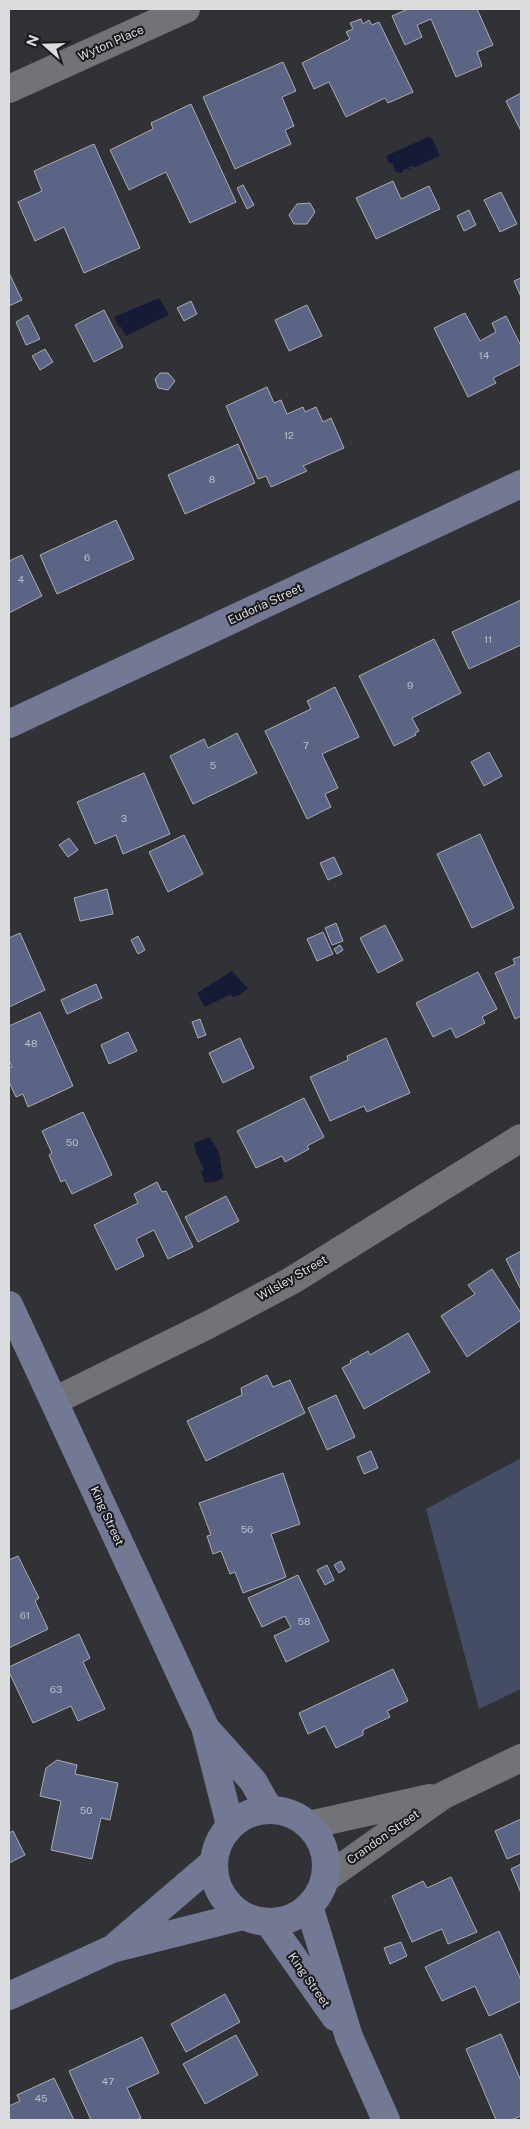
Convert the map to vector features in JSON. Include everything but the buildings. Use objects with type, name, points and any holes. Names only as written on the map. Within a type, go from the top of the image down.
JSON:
[{"type":"main road","name":"Eudoria Street","points":[[9,724],[521,484]]},
{"type":"main road","name":"King Street","points":[[9,1305],[205,1727],[230,1825]]},
{"type":"main road","name":"King Street","points":[[205,1727],[253,1781],[269,1809]]},
{"type":"main road","points":[[9,1996],[112,1949],[256,1919],[283,1921],[297,1915],[310,1906],[319,1894],[325,1879],[326,1860],[321,1841],[310,1825],[298,1816],[284,1811],[269,1809],[255,1811],[242,1817],[230,1825],[219,1842],[214,1862],[214,1878],[220,1893],[230,1906],[256,1919]]},
{"type":"main road","points":[[112,1949],[214,1862]]},
{"type":"main road","name":"King Street","points":[[310,1906],[349,2037],[386,2120]]},
{"type":"main road","name":"King Street","points":[[256,1919],[349,2037]]},
{"type":"street","name":"Wyton Place","points":[[9,89],[186,9]]},
{"type":"street","name":"Wilsley Street","points":[[54,1401],[208,1325],[291,1281],[521,1138]]},
{"type":"street","name":"Crandon Street","points":[[325,1879],[442,1796],[521,1758]]},
{"type":"street","name":"Crandon Street","points":[[310,1825],[442,1796]]},
{"type":"shaded area","points":[[428,137],[432,138],[440,156],[415,167],[409,166],[410,169],[405,169],[401,173],[395,172],[393,164],[389,163],[386,156]]},
{"type":"shaded area","points":[[159,298],[169,315],[126,336],[114,317]]},
{"type":"shaded area","points":[[232,971],[248,989],[237,996],[232,997],[231,994],[205,1007],[197,993]]},
{"type":"shaded area","points":[[210,1137],[219,1153],[223,1178],[215,1182],[205,1183],[201,1172],[204,1169],[196,1153],[194,1143]]},
{"type":"shaded area","points":[[521,1458],[521,1689],[479,1709],[426,1509]]}]
